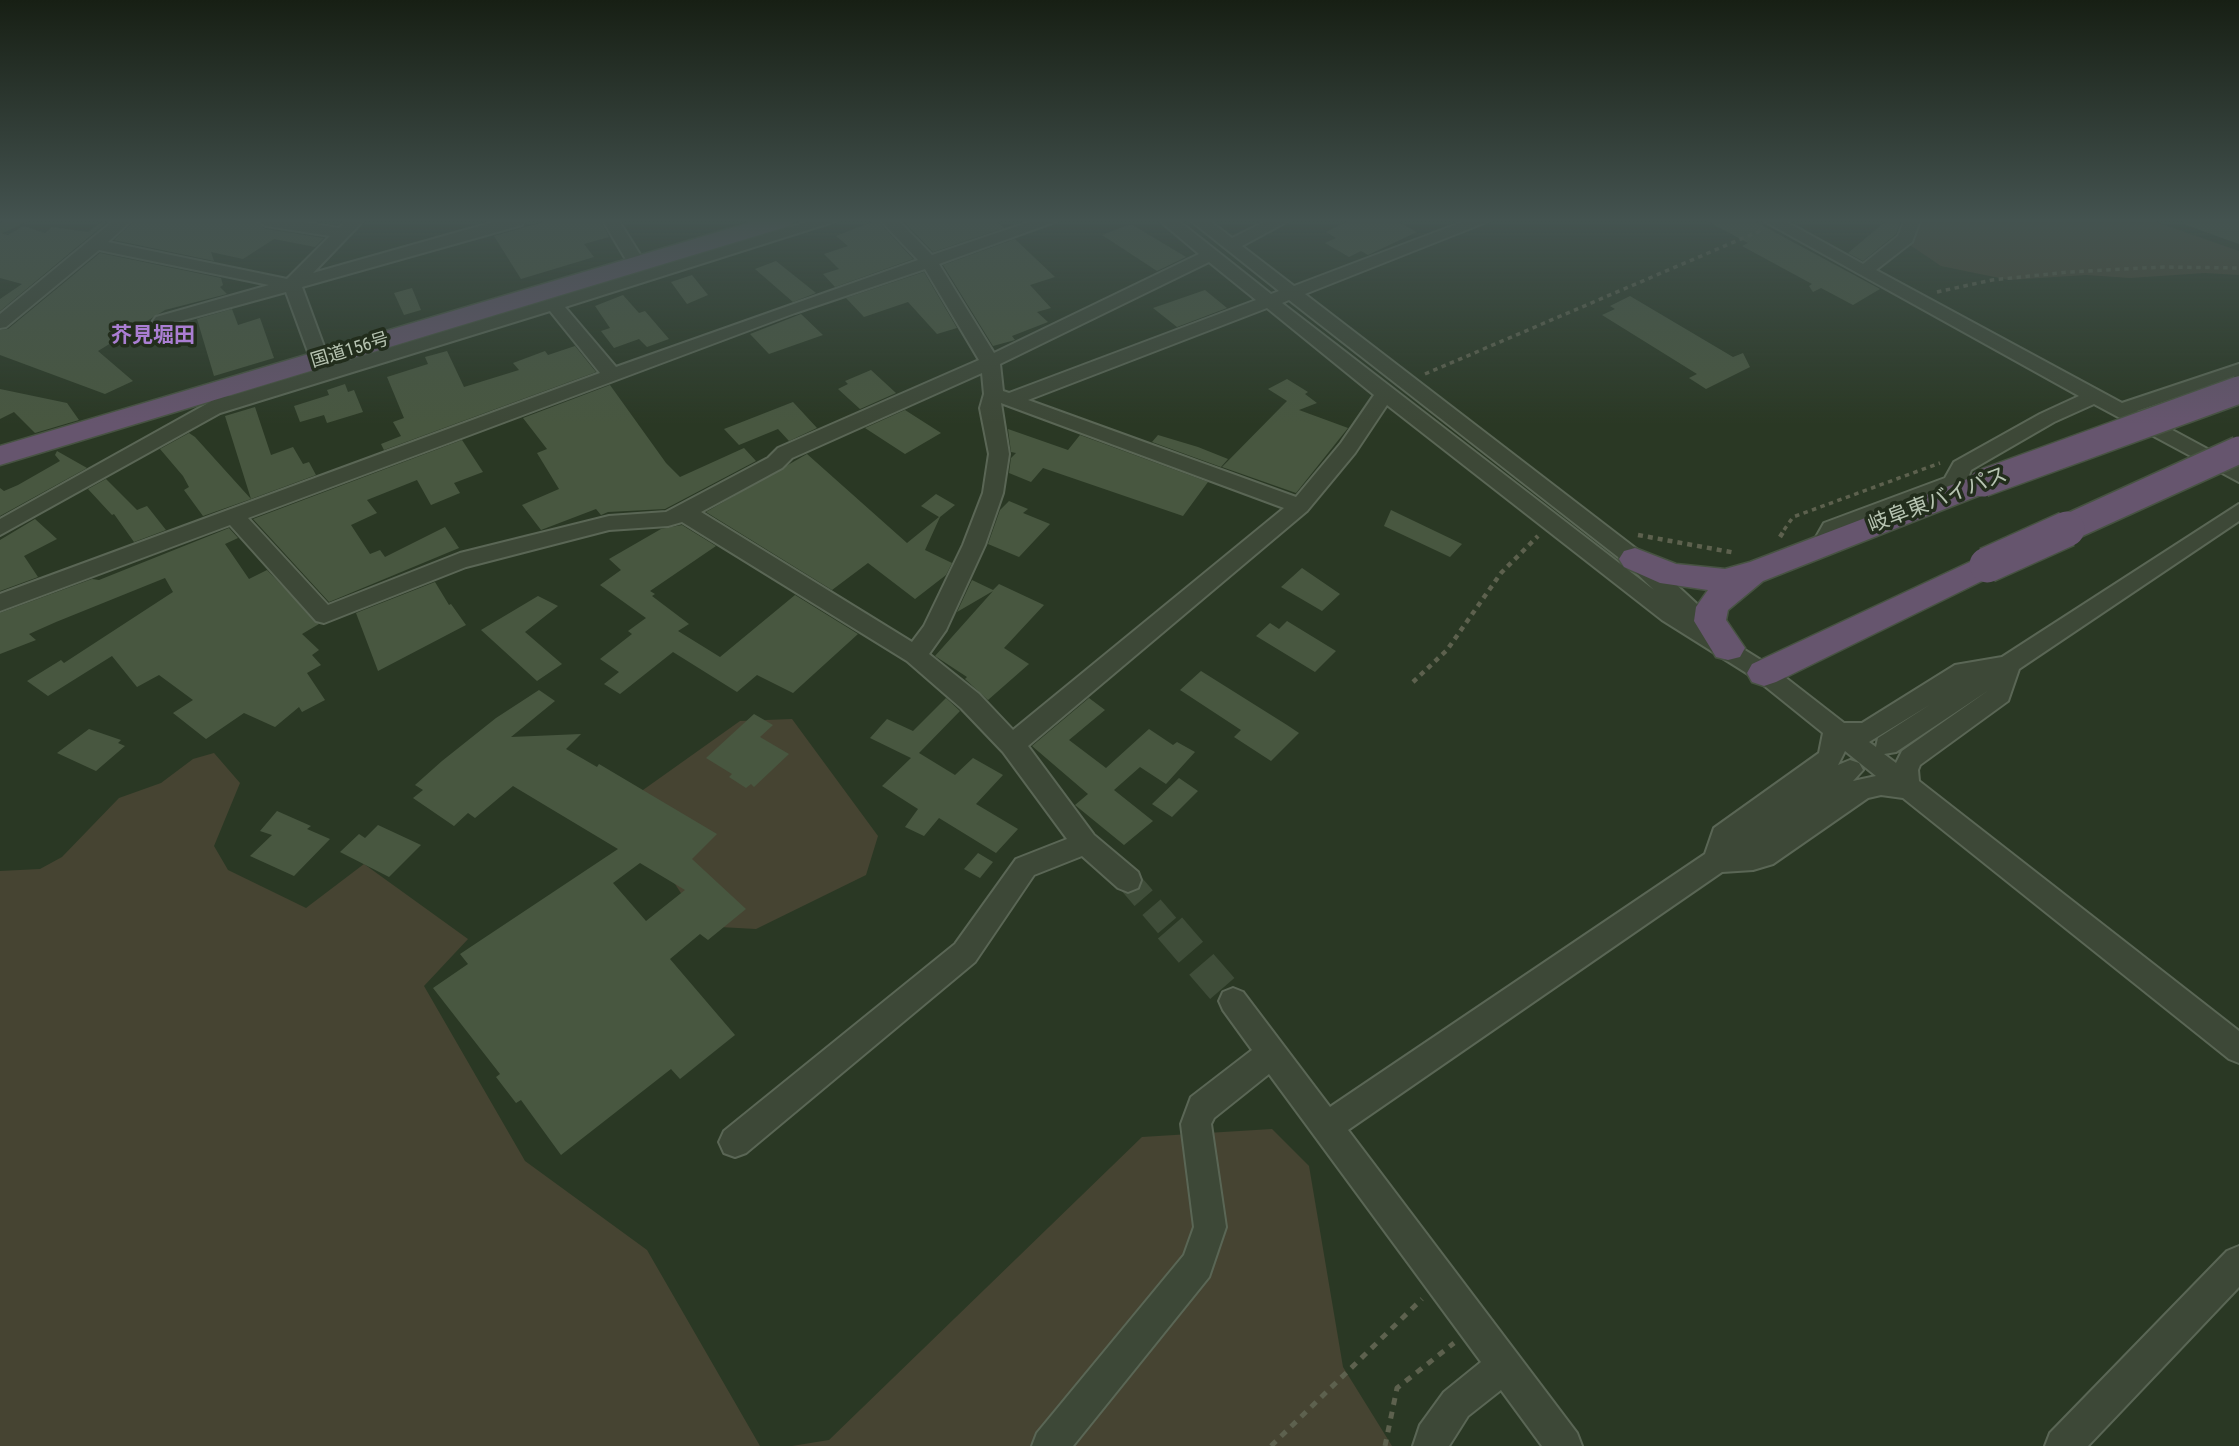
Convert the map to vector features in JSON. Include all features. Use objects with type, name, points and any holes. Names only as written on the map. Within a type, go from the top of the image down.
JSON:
[{"type":"highway","name":"国道156号","points":[[0,456],[556,288]]},
{"type":"highway","name":"岐阜東バイパス","points":[[1635,559],[1671,575],[1699,580],[1725,580],[1753,560],[1822,545],[1972,475],[2239,390]]},
{"type":"highway","points":[[1763,673],[1987,565],[2239,450]]},
{"type":"highway","points":[[1728,648],[1710,621],[1712,607],[1753,560]]},
{"type":"street","points":[[0,323],[42,288]]},
{"type":"street","points":[[162,321],[279,288]]},
{"type":"street","points":[[293,288],[320,360]]},
{"type":"street","points":[[211,409],[611,288]]},
{"type":"street","points":[[0,603],[851,288]]},
{"type":"street","points":[[946,288],[990,362],[1002,397],[1300,506]]},
{"type":"street","points":[[234,516],[324,615],[460,561],[609,523],[658,520],[681,514],[775,463],[785,453],[990,362],[1142,288]]},
{"type":"street","points":[[1254,288],[1385,394],[1670,614],[1728,648],[1763,673],[2239,1049]]},
{"type":"street","points":[[1285,288],[1635,559],[1728,648]]},
{"type":"street","points":[[915,654],[934,630],[974,545],[993,493],[999,454],[990,408],[1002,397],[1306,288]]},
{"type":"street","points":[[1900,288],[2239,475]]},
{"type":"street","points":[[555,306],[613,376]]},
{"type":"street","points":[[2121,410],[2239,370]]},
{"type":"street","points":[[0,528],[272,375]]},
{"type":"street","points":[[1012,745],[1300,506],[1348,448],[1385,394]]},
{"type":"street","points":[[1972,475],[2047,418],[2096,396]]},
{"type":"street","points":[[1887,745],[2239,511]]},
{"type":"street","points":[[681,514],[695,518],[915,654],[970,702],[1012,745],[1036,773],[1085,843],[1128,880]]},
{"type":"street","points":[[1835,732],[1867,733],[1963,671],[2008,665]]},
{"type":"street","points":[[1907,788],[1905,770],[1910,758],[1999,695],[2008,665]]},
{"type":"street","points":[[1717,861],[1723,836],[1730,829],[1828,760],[1835,746],[1835,732]]},
{"type":"street","points":[[1325,1128],[1850,770]]},
{"type":"street","points":[[1717,861],[1764,856],[1861,789],[1881,785],[1907,788]]},
{"type":"street","points":[[735,1142],[965,953],[1025,867],[1085,843]]},
{"type":"street","points":[[1233,1001],[1564,1446]]},
{"type":"street","points":[[1050,1446],[1197,1265],[1210,1227],[1196,1124],[1202,1108],[1271,1054]]},
{"type":"street","points":[[2063,1446],[2239,1263]]},
{"type":"street","points":[[1431,1446],[1433,1438],[1456,1404],[1504,1366]]},
{"type":"path","points":[[1409,382],[1623,288]]},
{"type":"path","points":[[1914,296],[1951,288]]},
{"type":"path","points":[[1770,540],[1782,536],[1793,517],[1939,463],[1972,475]]},
{"type":"path","points":[[1629,528],[1640,536],[1737,553],[1753,560]]},
{"type":"path","points":[[1413,682],[1447,650],[1501,573],[1538,536]]},
{"type":"path","points":[[1271,1446],[1441,1281]]},
{"type":"path","points":[[1385,1446],[1397,1388],[1475,1327]]},
{"type":"shaded area","points":[[792,719],[878,836],[866,875],[756,929],[702,926],[634,820],[643,790],[740,721]]},
{"type":"shaded area","points":[[214,753],[240,783],[214,846],[228,870],[306,908],[364,864],[468,939],[424,986],[525,1161],[647,1250],[760,1446],[0,1446],[0,871],[40,869],[62,857],[119,798],[161,783],[193,759]]},
{"type":"shaded area","points":[[1272,1129],[1309,1166],[1343,1367],[1392,1446],[792,1446],[829,1440],[1142,1137]]},
{"type":"building","points":[[15,288],[27,288],[0,311],[0,299]]},
{"type":"building","points":[[57,288],[221,288],[227,294],[165,310],[98,351],[133,381],[105,394],[0,355],[0,330],[8,329]]},
{"type":"building","points":[[412,288],[421,310],[404,315],[394,293]]},
{"type":"building","points":[[676,288],[703,288],[708,295],[687,304]]},
{"type":"building","points":[[777,288],[810,288],[816,293],[793,302]]},
{"type":"building","points":[[875,288],[934,288],[957,328],[937,334],[908,302],[864,317],[846,298]]},
{"type":"building","points":[[957,288],[1033,288],[1051,308],[1037,312],[1048,322],[1012,336],[1015,340],[993,346]]},
{"type":"building","points":[[1822,288],[1880,289],[1853,305]]},
{"type":"building","points":[[1205,290],[1227,308],[1177,327],[1153,308]]},
{"type":"building","points":[[623,295],[639,313],[645,311],[669,339],[647,347],[639,339],[614,348],[601,331],[610,328],[595,306]]},
{"type":"building","points":[[1630,296],[1733,357],[1743,353],[1750,367],[1706,389],[1689,378],[1697,374],[1602,315],[1615,309],[1610,306]]},
{"type":"building","points":[[232,309],[238,325],[260,318],[274,358],[214,376],[197,319]]},
{"type":"building","points":[[801,314],[823,335],[769,354],[750,334]]},
{"type":"building","points":[[575,346],[596,372],[384,450],[381,444],[401,436],[393,422],[404,418],[387,377],[428,364],[425,357],[447,351],[464,387],[519,370],[513,363],[545,351],[548,355]]},
{"type":"building","points":[[871,370],[896,393],[860,409],[838,389],[848,384],[845,381]]},
{"type":"building","points":[[1287,379],[1308,392],[1305,394],[1317,403],[1299,410],[1348,428],[1296,493],[1222,467],[1287,401],[1268,389]]},
{"type":"building","points":[[345,384],[348,392],[354,390],[363,412],[327,423],[324,415],[300,422],[294,406],[329,395],[327,390]]},
{"type":"building","points":[[610,385],[666,463],[680,477],[744,448],[756,461],[665,509],[608,512],[601,515],[596,509],[541,530],[522,505],[559,489],[537,453],[547,449],[523,418]]},
{"type":"building","points":[[0,389],[67,403],[79,420],[35,433],[14,412],[0,419]]},
{"type":"building","points":[[793,402],[817,428],[789,441],[778,429],[739,445],[724,429]]},
{"type":"building","points":[[255,407],[271,455],[293,447],[303,464],[309,462],[316,475],[251,499],[225,416]]},
{"type":"building","points":[[905,410],[941,433],[905,454],[865,428]]},
{"type":"building","points":[[1008,429],[1068,450],[1080,435],[1208,482],[1183,516],[1043,468],[1031,482],[1009,473],[1011,458],[1016,453],[1011,452]]},
{"type":"building","points":[[189,433],[251,499],[203,516],[184,490],[189,487],[183,476],[160,449]]},
{"type":"building","points":[[1158,435],[1228,459],[1221,467],[1152,442]]},
{"type":"building","points":[[462,440],[483,472],[454,483],[460,493],[431,505],[417,480],[367,500],[377,513],[351,525],[370,554],[380,550],[385,557],[445,527],[459,548],[329,602],[253,519]]},
{"type":"building","points":[[57,451],[87,468],[0,516],[0,488],[4,491],[18,485],[60,461],[55,455]]},
{"type":"building","points":[[807,454],[907,543],[939,517],[921,506],[936,494],[955,505],[940,517],[925,550],[952,563],[946,575],[915,599],[868,563],[832,590],[706,512]]},
{"type":"building","points":[[106,479],[137,510],[147,506],[166,530],[134,542],[114,514],[112,515],[88,489]]},
{"type":"building","points":[[1009,501],[1028,509],[1023,513],[1050,524],[1019,557],[988,544],[1000,510]]},
{"type":"building","points":[[1391,510],[1462,544],[1450,557],[1384,526]]},
{"type":"building","points":[[35,519],[57,539],[24,556],[38,577],[0,591],[0,540]]},
{"type":"building","points":[[682,525],[716,546],[650,591],[655,594],[652,596],[689,624],[678,631],[720,657],[795,595],[858,634],[793,693],[757,675],[737,692],[673,652],[620,694],[604,684],[619,672],[600,659],[632,634],[628,631],[646,618],[600,585],[621,570],[609,559],[661,529]]},
{"type":"building","points":[[229,528],[238,538],[225,544],[249,579],[267,570],[319,624],[302,634],[319,650],[312,655],[321,665],[307,673],[325,700],[302,712],[299,707],[275,727],[244,713],[206,739],[173,713],[193,700],[159,675],[137,687],[112,656],[48,696],[27,681],[61,660],[64,663],[173,592],[165,578],[29,634],[36,640],[0,654],[0,613],[92,579],[99,580]]},
{"type":"building","points":[[1302,568],[1340,594],[1322,611],[1281,587]]},
{"type":"building","points":[[972,580],[993,590],[999,584],[1044,605],[1004,648],[1029,664],[988,700],[965,679],[967,677],[935,656],[993,591],[957,612]]},
{"type":"building","points":[[435,582],[466,625],[378,671],[356,613]]},
{"type":"building","points":[[538,596],[558,606],[525,632],[562,664],[537,681],[481,630]]},
{"type":"building","points":[[1287,621],[1336,651],[1315,672],[1256,636],[1270,623],[1279,629]]},
{"type":"building","points":[[1201,671],[1299,733],[1271,761],[1234,737],[1241,730],[1180,690]]},
{"type":"building","points":[[539,690],[555,701],[511,737],[581,734],[566,749],[597,767],[599,764],[717,834],[692,859],[746,909],[708,940],[700,934],[670,959],[735,1035],[680,1079],[671,1069],[561,1155],[521,1100],[516,1103],[496,1077],[500,1074],[433,988],[468,964],[460,954],[618,849],[513,786],[475,818],[468,813],[454,826],[413,798],[423,790],[415,785],[496,718]],"holes":[[[640,863],[685,890],[646,921],[613,883]]]},
{"type":"building","points":[[946,698],[960,711],[919,753],[955,775],[973,758],[1003,775],[976,804],[1018,829],[996,853],[939,818],[924,836],[905,827],[918,809],[882,786],[911,758],[870,738],[887,719],[913,731]]},
{"type":"building","points":[[1089,698],[1105,710],[1069,740],[1106,768],[1149,729],[1173,745],[1177,742],[1195,752],[1166,784],[1140,767],[1114,790],[1153,821],[1124,845],[1075,805],[1088,794],[1032,746]]},
{"type":"building","points":[[754,714],[773,725],[760,737],[789,754],[754,787],[751,784],[746,788],[729,777],[732,774],[706,758]]},
{"type":"building","points":[[89,729],[121,740],[118,743],[125,746],[96,771],[57,753]]},
{"type":"building","points":[[1179,778],[1198,791],[1172,817],[1152,804]]},
{"type":"building","points":[[277,811],[311,826],[307,829],[330,839],[294,876],[250,856],[272,835],[260,831]]},
{"type":"building","points":[[378,825],[421,845],[389,877],[340,852],[359,834],[365,838]]},
{"type":"building","points":[[978,853],[993,862],[980,878],[964,869]]},
{"type":"tunnel","points":[[1128,880],[1171,930]]},
{"type":"tunnel","points":[[1170,928],[1233,1001]]},
{"type":"district","name":"芥見堀田","points":[[153,337]]}]
